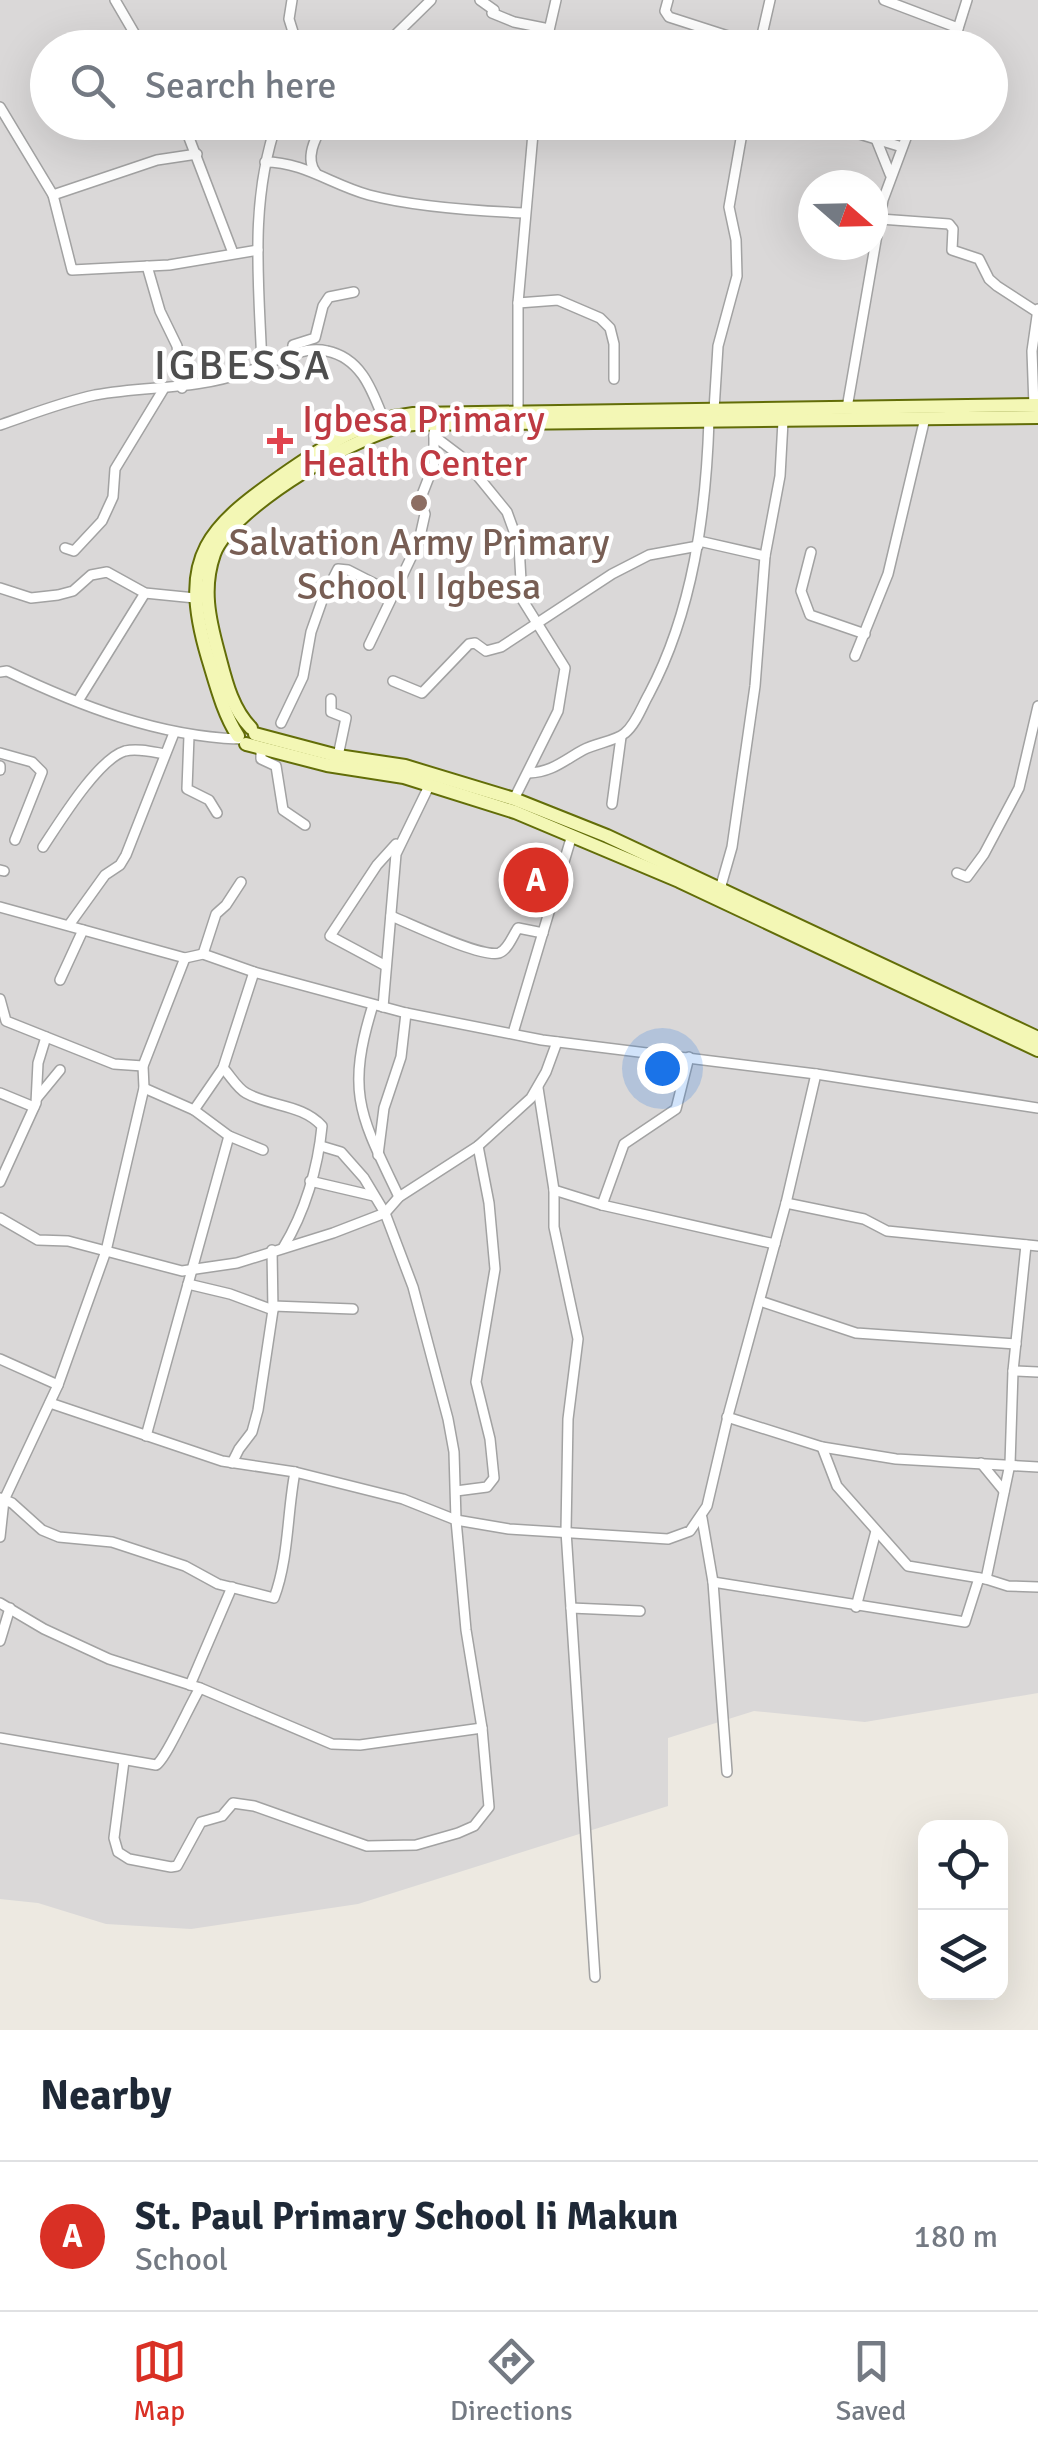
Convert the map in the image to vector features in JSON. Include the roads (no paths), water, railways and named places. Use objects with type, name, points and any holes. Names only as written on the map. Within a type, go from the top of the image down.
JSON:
[{"type":"street","points":[[114,0],[132,30]]},
{"type":"street","points":[[292,0],[289,18],[293,30]]},
{"type":"street","points":[[400,30],[430,0]]},
{"type":"street","points":[[480,0],[494,10],[492,13],[508,20],[550,29],[556,0]]},
{"type":"street","points":[[668,0],[666,16],[708,30]]},
{"type":"street","points":[[763,30],[770,0]]},
{"type":"street","points":[[884,0],[958,28],[968,0]]},
{"type":"street","points":[[0,107],[53,195],[72,270],[147,266],[258,250]]},
{"type":"street","points":[[190,140],[233,253]]},
{"type":"street","points":[[262,366],[257,218],[272,140]]},
{"type":"street","points":[[318,140],[310,162],[318,174]]},
{"type":"street","points":[[518,412],[518,303],[532,140]]},
{"type":"street","points":[[612,804],[621,737],[633,724],[666,659],[680,620],[698,544],[718,346],[737,276],[736,240],[728,208],[741,140]]},
{"type":"street","points":[[876,140],[902,147]]},
{"type":"street","points":[[876,140],[886,156],[890,175]]},
{"type":"street","points":[[888,184],[905,140]]},
{"type":"street","points":[[53,195],[157,160],[196,154]]},
{"type":"street","points":[[265,162],[295,164],[376,196],[475,212],[525,213]]},
{"type":"street","points":[[888,220],[949,224],[953,229],[952,250],[979,259],[997,286],[1038,310],[1032,351],[1036,409]]},
{"type":"street","points":[[847,408],[873,260]]},
{"type":"street","points":[[147,266],[160,310],[177,346],[182,388]]},
{"type":"street","points":[[292,355],[293,346],[314,338],[329,297],[354,292]]},
{"type":"street","points":[[518,303],[558,300],[600,318],[610,328],[614,344],[614,379]]},
{"type":"street","points":[[0,425],[53,405],[98,395],[182,388],[292,355],[326,350],[350,362],[370,386],[383,418]]},
{"type":"street","points":[[64,548],[74,551],[102,521],[113,497],[115,469],[163,390]]},
{"type":"street","points":[[246,736],[211,628],[206,596],[217,548],[237,522],[258,505],[356,441],[386,428],[434,430],[847,408],[1036,409]]},
{"type":"street","points":[[1036,409],[924,418],[783,421],[711,415],[518,412],[383,418],[310,456],[228,515],[201,556],[195,598],[212,672],[246,736],[261,750],[430,784],[573,834],[1038,1050]]},
{"type":"street","points":[[856,656],[888,574],[924,418]]},
{"type":"street","points":[[720,889],[732,847],[754,686],[765,556],[780,476],[783,421]]},
{"type":"street","points":[[369,646],[421,534],[425,514],[420,500],[434,464],[434,430]]},
{"type":"street","points":[[434,430],[508,512],[519,546],[519,588],[565,668],[560,706],[514,799]]},
{"type":"street","points":[[392,681],[422,693],[469,644],[474,643],[482,650],[498,648],[648,554],[698,544],[765,556]]},
{"type":"street","points":[[811,552],[802,591],[810,614],[865,634]]},
{"type":"street","points":[[281,722],[303,677],[323,598],[338,569],[348,570],[395,594]]},
{"type":"street","points":[[0,588],[31,598],[58,595],[72,591],[91,575],[108,572],[146,593],[195,598]]},
{"type":"street","points":[[78,701],[146,593]]},
{"type":"street","points":[[0,670],[174,733],[246,736],[406,766],[514,799],[607,836],[1038,1038]]},
{"type":"street","points":[[331,699],[330,712],[346,718],[338,756]]},
{"type":"street","points":[[957,873],[967,876],[984,854],[1018,788],[1038,706]]},
{"type":"street","points":[[69,925],[105,875],[120,865],[126,855],[174,733]]},
{"type":"street","points":[[188,736],[187,789],[209,800],[216,813]]},
{"type":"street","points":[[528,773],[553,770],[600,741],[621,737]]},
{"type":"street","points":[[44,847],[78,795],[118,755],[137,750],[165,754]]},
{"type":"street","points":[[261,750],[261,760],[276,766],[283,810],[305,825]]},
{"type":"street","points":[[0,753],[32,762],[42,772],[15,840]]},
{"type":"street","points":[[386,966],[330,936],[378,865],[398,845],[430,784]]},
{"type":"street","points":[[513,1033],[573,834]]},
{"type":"street","points":[[398,845],[386,966],[378,1006],[359,1048],[360,1107],[378,1157],[399,1198]]},
{"type":"street","points":[[203,954],[216,914],[240,882]]},
{"type":"street","points":[[0,921],[3,907],[185,958],[203,954],[406,1014],[557,1042],[816,1074],[1038,1108]]},
{"type":"street","points":[[391,916],[453,942],[496,953],[504,950],[518,928],[544,933]]},
{"type":"street","points":[[60,980],[83,930]]},
{"type":"street","points":[[0,1537],[2,1499],[58,1386],[106,1252],[144,1088],[144,1066],[185,958]]},
{"type":"street","points":[[194,1110],[223,1068],[254,972]]},
{"type":"street","points":[[0,999],[6,1021],[114,1064],[144,1066]]},
{"type":"street","points":[[378,1157],[384,1108],[400,1057],[406,1014]]},
{"type":"street","points":[[36,1102],[38,1063],[46,1037]]},
{"type":"street","points":[[0,1218],[38,1240],[68,1241],[171,1270],[192,1271],[237,1263],[385,1213],[399,1198],[478,1146],[520,1110],[538,1088],[557,1042]]},
{"type":"street","points":[[602,1206],[624,1144],[676,1109],[689,1058]]},
{"type":"street","points":[[223,1068],[244,1092],[315,1118],[322,1126],[299,1220],[277,1249],[273,1308],[256,1421],[232,1463]]},
{"type":"street","points":[[0,1182],[36,1102],[60,1070]]},
{"type":"street","points":[[728,1772],[713,1582],[702,1518],[786,1204],[816,1074]]},
{"type":"street","points":[[144,1088],[194,1110],[228,1136],[264,1150]]},
{"type":"street","points":[[538,1088],[554,1190],[554,1227],[578,1339],[568,1418],[566,1531],[595,1977]]},
{"type":"street","points":[[0,1093],[36,1102]]},
{"type":"street","points":[[146,1436],[228,1136]]},
{"type":"street","points":[[124,1761],[114,1838],[118,1852],[129,1858],[177,1866],[201,1822],[222,1816],[232,1802],[367,1846],[416,1844],[474,1826],[483,1816],[490,1797],[466,1630],[448,1420],[413,1287],[385,1213],[364,1178],[341,1152],[320,1146]]},
{"type":"street","points":[[456,1492],[487,1488],[494,1478],[490,1439],[476,1382],[495,1269],[489,1202],[478,1146]]},
{"type":"street","points":[[310,1180],[374,1196]]},
{"type":"street","points":[[554,1190],[602,1206],[775,1244]]},
{"type":"street","points":[[786,1204],[864,1219],[887,1232],[1038,1246]]},
{"type":"street","points":[[713,1582],[856,1608],[965,1622],[982,1578],[1010,1464],[1013,1372],[1026,1245]]},
{"type":"street","points":[[188,1284],[273,1308],[353,1309]]},
{"type":"street","points":[[760,1301],[856,1333],[1016,1344]]},
{"type":"street","points":[[0,1359],[58,1386]]},
{"type":"street","points":[[1013,1372],[1038,1372]]},
{"type":"street","points":[[50,1403],[232,1463],[294,1472],[402,1499],[456,1520],[509,1529],[668,1538],[690,1531],[702,1518]]},
{"type":"street","points":[[727,1417],[822,1447],[896,1459],[1038,1468]]},
{"type":"street","points":[[822,1447],[837,1486],[908,1566],[1008,1586],[1038,1586]]},
{"type":"street","points":[[981,1462],[1004,1492]]},
{"type":"street","points":[[2,1499],[42,1530],[59,1537],[112,1542],[185,1566],[210,1580],[275,1596],[294,1472]]},
{"type":"street","points":[[856,1608],[876,1531]]},
{"type":"street","points":[[0,1738],[124,1761],[161,1763],[232,1587]]},
{"type":"street","points":[[0,1641],[5,1605],[109,1660],[195,1686],[332,1744],[360,1745],[482,1728]]},
{"type":"street","points":[[572,1608],[640,1611]]},
{"type":"place","name":"Igbesa Primary Health Center","points":[[280,441]]},
{"type":"place","name":"Salvation Army Primary School I Igbesa","points":[[419,503]]},
{"type":"place","name":"St. Paul Primary School Ii Makun","points":[[536,880]]},
{"type":"district","name":"IGBESSA","points":[[243,365]]}]
